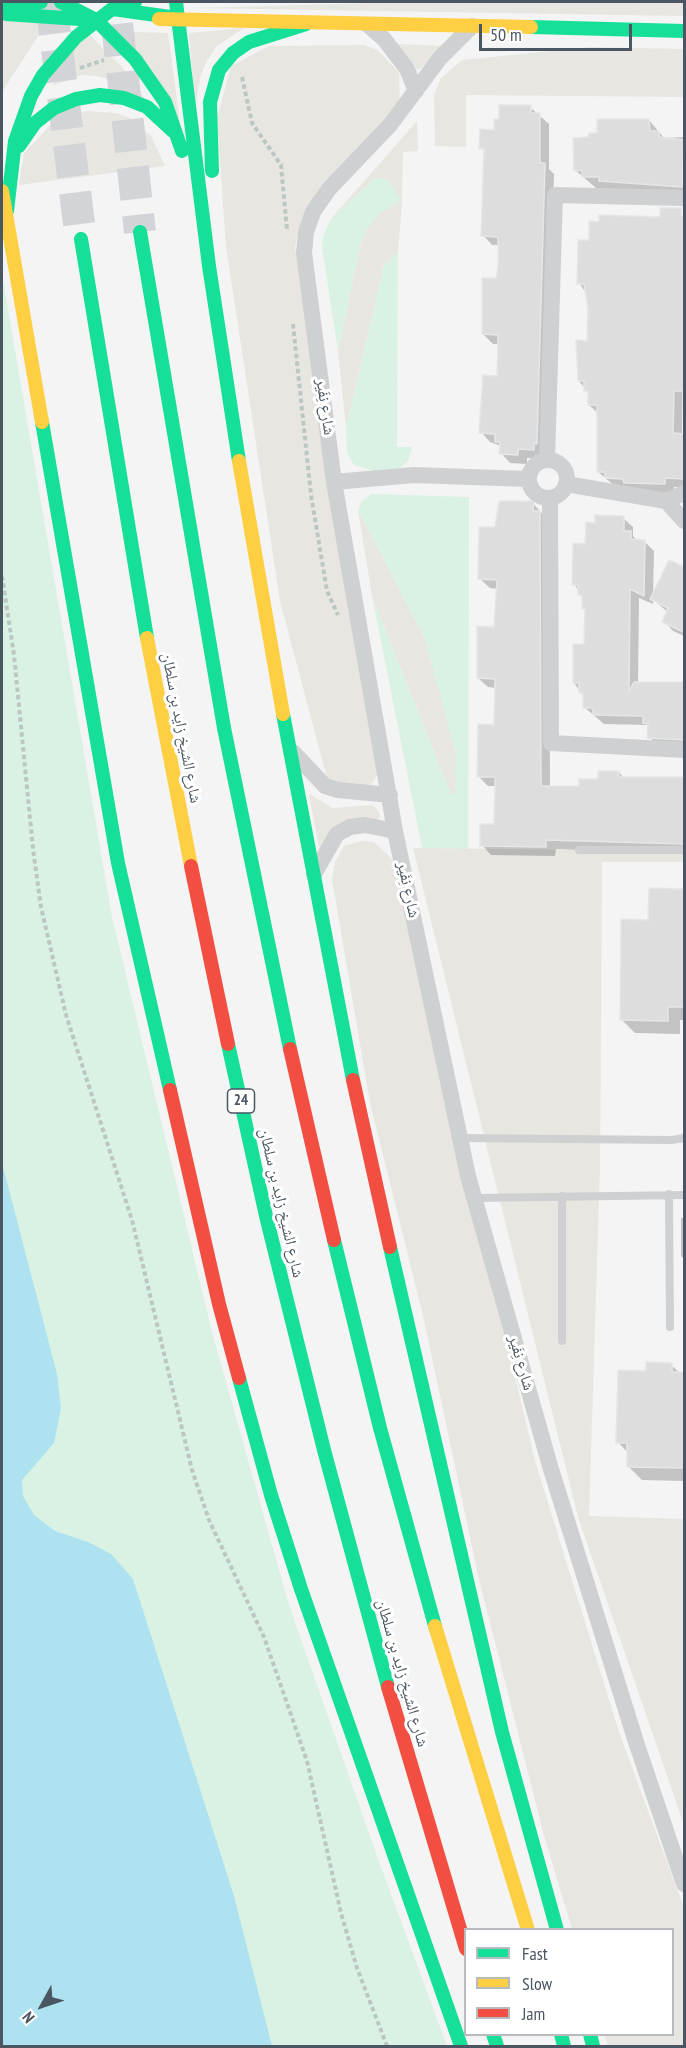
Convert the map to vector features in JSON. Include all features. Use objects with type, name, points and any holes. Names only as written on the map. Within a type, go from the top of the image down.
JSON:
[{"type":"main road","points":[[2,8],[41,2]]},
{"type":"main road","points":[[61,2],[96,20],[124,47],[151,80],[165,102],[181,141],[195,227],[209,266]]},
{"type":"main road","points":[[97,2],[112,9],[177,18]]},
{"type":"main road","points":[[7,221],[11,165],[22,118],[43,75],[75,37],[96,20],[112,9],[135,2]]},
{"type":"main road","points":[[176,2],[209,266],[257,574],[359,1113],[502,1732],[558,1928]]},
{"type":"main road","points":[[2,14],[96,20],[177,18],[306,24],[684,31]]},
{"type":"main road","points":[[202,207],[212,173],[210,102],[219,70],[233,53],[249,42],[306,24]]},
{"type":"main road","points":[[11,165],[21,143],[35,123],[54,108],[76,99],[92,96],[124,98],[147,107],[166,122],[181,141]]},
{"type":"main road","points":[[2,192],[118,863],[219,1304],[271,1495],[301,1589],[461,2046]]},
{"type":"main road","points":[[140,232],[225,728],[272,962],[323,1196],[380,1428],[436,1631],[528,1928]]},
{"type":"main road","name":"شارع الشيخ زايد بن سلطان","points":[[81,239],[124,507],[166,745],[214,981],[261,1194],[324,1450],[370,1620],[464,1946]]},
{"type":"street","points":[[368,25],[384,39],[402,62],[416,91]]},
{"type":"street","name":"شارع نِفَير","points":[[472,26],[440,58],[390,125],[329,189],[313,212],[306,232],[304,253],[334,482],[395,831],[460,1138],[474,1198],[550,1466],[636,1742],[684,1884]]},
{"type":"street","points":[[547,460],[555,195],[684,198]]},
{"type":"street","points":[[547,460],[563,467],[566,484],[560,494],[550,498],[535,494],[528,479],[536,464],[547,460]]},
{"type":"street","points":[[334,482],[414,475],[528,479]]},
{"type":"street","points":[[566,484],[666,501],[684,493]]},
{"type":"street","points":[[550,498],[551,743],[684,750]]},
{"type":"street","points":[[666,501],[684,521]]},
{"type":"street","points":[[290,748],[325,786],[338,790],[390,795]]},
{"type":"street","points":[[314,875],[337,834],[350,827],[365,825],[395,831]]},
{"type":"lane","points":[[579,850],[684,850]]},
{"type":"lane","points":[[460,1138],[672,1140],[684,1138]]},
{"type":"lane","points":[[669,1194],[670,1327]]},
{"type":"lane","points":[[474,1198],[684,1195]]},
{"type":"lane","points":[[562,1196],[562,1341]]},
{"type":"path","points":[[74,68],[80,69],[111,57]]},
{"type":"path","points":[[242,77],[252,123],[281,165],[287,232]]},
{"type":"path","points":[[293,321],[311,495],[327,591],[339,618]]},
{"type":"path","points":[[2,576],[14,655],[41,907],[66,1015],[132,1220],[192,1470],[209,1520],[264,1637],[307,1761],[341,1913],[357,1968],[387,2046]]},
{"type":"green space","points":[[375,178],[388,180],[402,201],[381,212],[367,228],[360,247],[338,351],[322,247],[323,236],[330,220]]},
{"type":"green space","points":[[398,252],[397,447],[412,447],[408,461],[400,468],[374,471],[354,465],[347,453],[346,428],[384,265]]},
{"type":"green space","points":[[2,274],[112,917],[213,1336],[289,1605],[377,1856],[447,2046],[2,2046]]},
{"type":"green space","points":[[371,494],[469,497],[468,849],[422,848],[372,596],[451,795],[425,639],[358,510],[362,501]]},
{"type":"sand","points":[[410,2],[684,2],[684,16],[194,8]]},
{"type":"sand","points":[[51,16],[2,92],[2,17]]},
{"type":"sand","points":[[244,28],[217,46],[206,62],[200,78],[195,111],[189,33]]},
{"type":"sand","points":[[84,29],[123,68],[144,98],[113,80],[96,76],[82,75],[52,86]]},
{"type":"sand","points":[[110,31],[168,33],[180,123]]},
{"type":"sand","points":[[397,44],[446,46],[418,70]]},
{"type":"sand","points":[[364,45],[377,50],[399,72],[400,104],[298,232],[295,248],[379,772],[373,782],[365,788],[349,790],[327,778],[280,601],[226,247],[217,118],[231,66],[269,46]]},
{"type":"sand","points":[[590,47],[684,49],[684,97],[466,95],[466,147],[435,146],[434,95],[441,78],[462,60]]},
{"type":"sand","points":[[88,111],[116,113],[130,118],[151,136],[165,166],[19,185],[24,153],[53,122],[72,113]]},
{"type":"sand","points":[[417,121],[418,151],[403,152],[402,201],[398,252],[384,265],[346,428],[338,351],[360,247],[367,228],[381,212],[401,201],[388,180],[375,178],[330,220]]},
{"type":"sand","points":[[358,510],[425,639],[456,755],[455,794],[451,795],[372,596]]},
{"type":"sand","points":[[309,794],[333,808],[373,805],[380,817],[376,821],[319,847]]},
{"type":"sand","points":[[361,841],[374,842],[392,859],[535,1461],[620,1735],[684,1908],[684,2046],[608,2046],[605,2036],[674,2036],[674,1928],[572,1928],[543,1832],[478,1575],[424,1320],[370,1103],[332,879],[335,862],[344,846]]},
{"type":"sand","points":[[413,848],[684,851],[684,862],[602,862],[600,1167],[589,1516],[684,1519],[684,1825],[578,1517]]},
{"type":"water","points":[[2,1163],[57,1374],[61,1408],[54,1443],[22,1480],[23,1496],[34,1515],[55,1531],[88,1542],[111,1554],[133,1579],[234,1896],[272,2046],[2,2046]]},
{"type":"building","points":[[499,105],[531,105],[531,113],[540,113],[540,163],[545,163],[537,444],[534,443],[534,450],[518,449],[518,455],[499,454],[500,442],[495,442],[495,434],[479,433],[483,375],[497,376],[498,335],[482,334],[482,278],[496,278],[498,237],[481,236],[484,149],[479,149],[480,129],[494,130],[494,119],[499,119]]},
{"type":"building","points":[[597,119],[649,119],[650,131],[659,131],[659,137],[684,140],[682,187],[599,181],[599,177],[582,177],[582,170],[574,171],[573,138],[588,137],[589,133],[597,133]]},
{"type":"building","points":[[660,208],[682,208],[681,215],[684,215],[684,391],[674,391],[673,433],[684,434],[684,479],[665,478],[665,484],[624,483],[623,479],[605,478],[605,472],[597,472],[597,405],[588,405],[588,391],[584,391],[584,381],[578,381],[576,340],[587,341],[588,308],[584,284],[577,284],[578,240],[589,240],[589,221],[599,222],[599,215],[660,217]]},
{"type":"building","points":[[499,501],[534,501],[533,511],[540,511],[541,786],[579,786],[579,779],[598,779],[598,771],[619,771],[619,777],[684,777],[684,844],[546,840],[546,847],[480,846],[480,824],[494,824],[495,777],[477,777],[478,724],[494,725],[495,679],[477,678],[477,626],[494,627],[497,580],[478,579],[479,527],[495,527]]},
{"type":"building","points":[[595,515],[624,516],[624,531],[631,531],[631,539],[645,540],[644,596],[630,589],[629,692],[634,682],[684,682],[684,740],[647,738],[648,724],[643,723],[643,716],[593,715],[593,708],[583,708],[583,693],[579,693],[579,683],[573,683],[573,644],[584,644],[585,609],[582,609],[582,595],[578,595],[578,585],[572,585],[573,543],[585,544],[586,522],[595,523]]},
{"type":"building","points":[[669,560],[684,567],[684,632],[662,622],[668,608],[650,599]]},
{"type":"building","points":[[649,888],[684,889],[684,1007],[668,1007],[668,1021],[620,1020],[621,919],[648,920]]},
{"type":"building","points":[[646,1362],[672,1363],[672,1372],[684,1372],[684,1468],[627,1467],[627,1443],[616,1443],[618,1370],[646,1371]]},
{"type":"tunnel","points":[[51,2],[81,239]]},
{"type":"tunnel","points":[[117,24],[140,232]]},
{"type":"traffic: fast","points":[[2,8],[41,2]]},
{"type":"traffic: fast","points":[[61,2],[96,20],[135,59],[165,102],[182,151]]},
{"type":"traffic: fast","points":[[7,211],[15,141],[31,96],[43,75],[76,37],[112,9],[135,2]]},
{"type":"traffic: fast","points":[[176,2],[209,266],[239,461]]},
{"type":"traffic: fast","points":[[113,9],[177,18]]},
{"type":"traffic: fast","points":[[6,14],[94,20]]},
{"type":"traffic: fast","points":[[212,171],[210,102],[219,70],[233,53],[249,42],[306,24]]},
{"type":"traffic: fast","points":[[531,27],[684,31]]},
{"type":"traffic: fast","points":[[19,146],[35,123],[54,108],[76,99],[100,95],[124,98],[147,107],[173,131]]},
{"type":"traffic: fast","points":[[140,232],[224,728],[290,1049]]},
{"type":"traffic: fast","points":[[81,239],[147,638]]},
{"type":"traffic: fast","points":[[42,422],[118,863],[170,1090]]},
{"type":"traffic: fast","points":[[283,714],[353,1080]]},
{"type":"traffic: fast","points":[[228,1044],[266,1216],[324,1450],[388,1687]]},
{"type":"traffic: fast","points":[[334,1240],[380,1428],[435,1626]]},
{"type":"traffic: fast","points":[[390,1247],[502,1732],[556,1928]]},
{"type":"traffic: fast","points":[[239,1378],[271,1495],[301,1589],[461,2046]]},
{"type":"traffic: fast","points":[[494,2036],[497,2046]]},
{"type":"traffic: fast","points":[[562,2036],[564,2046]]},
{"type":"traffic: fast","points":[[590,2036],[593,2046]]},
{"type":"traffic: slow","points":[[159,19],[531,27]]},
{"type":"traffic: slow","points":[[2,191],[42,422]]},
{"type":"traffic: slow","points":[[239,461],[283,714]]},
{"type":"traffic: slow","points":[[147,638],[191,866]]},
{"type":"traffic: slow","points":[[435,1626],[527,1928]]},
{"type":"traffic: jam","points":[[191,866],[228,1044]]},
{"type":"traffic: jam","points":[[290,1049],[334,1240]]},
{"type":"traffic: jam","points":[[353,1080],[390,1247]]},
{"type":"traffic: jam","points":[[170,1090],[219,1304],[239,1378]]},
{"type":"traffic: jam","points":[[388,1687],[464,1942]]}]
